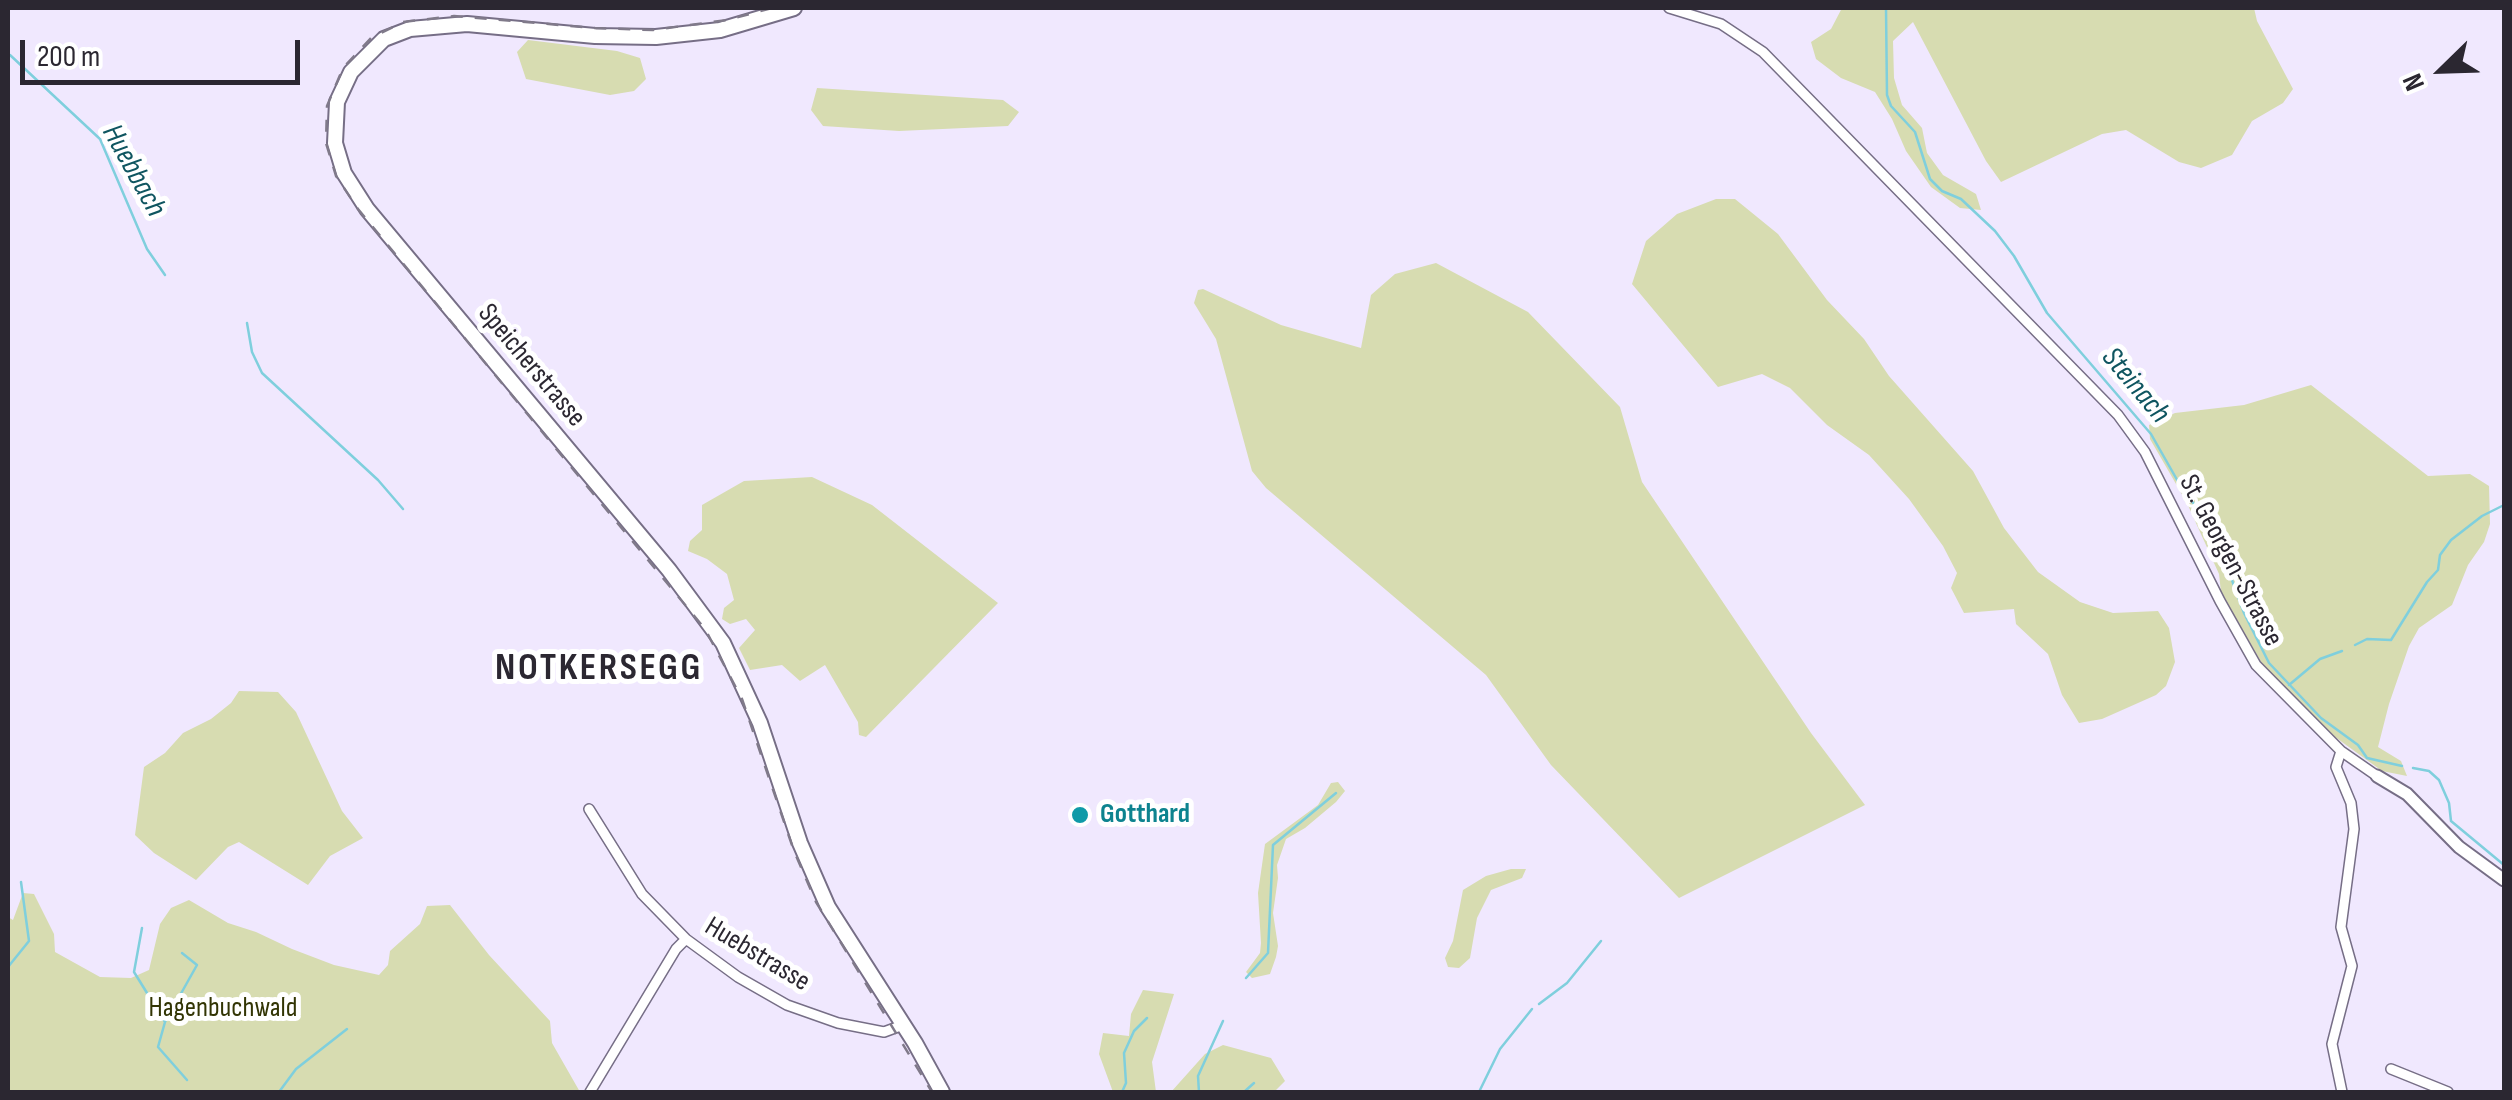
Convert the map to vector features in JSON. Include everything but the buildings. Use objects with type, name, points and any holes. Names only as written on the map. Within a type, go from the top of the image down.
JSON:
[{"type":"main road","name":"Speicherstrasse","points":[[794,8],[720,30],[656,37],[594,36],[468,24],[410,28],[372,48],[351,72],[337,102],[335,143],[344,173],[367,208],[669,570],[723,643],[760,723],[816,882],[844,935],[942,1092]]},
{"type":"street","name":"St. Georgen-Strasse","points":[[1670,8],[1721,24],[1763,52],[2118,415],[2145,452],[2256,664],[2341,751],[2407,794],[2472,858],[2504,880]]},
{"type":"street","points":[[2341,751],[2336,767],[2348,791],[2354,819],[2341,922],[2352,966],[2332,1044],[2342,1092]]},
{"type":"street","name":"Huebstrasse","points":[[590,809],[642,894],[686,939],[738,977],[788,1005],[838,1023],[890,1031],[902,1025]]},
{"type":"street","points":[[607,1092],[593,1088],[676,949],[686,939]]},
{"type":"street","points":[[2391,1069],[2448,1092]]},
{"type":"green space","points":[[1842,8],[2254,8],[2293,89],[2283,103],[2252,121],[2232,155],[2201,168],[2179,162],[2126,130],[2102,134],[2001,182],[1986,161],[1913,22],[1893,41],[1894,78],[1902,105],[1922,128],[1927,153],[1943,175],[1976,194],[1981,210],[1960,208],[1931,187],[1906,151],[1875,92],[1841,78],[1816,59],[1811,42],[1831,29]]},
{"type":"green space","points":[[528,40],[617,51],[640,58],[646,79],[634,91],[610,95],[526,79],[517,52]]},
{"type":"green space","points":[[817,88],[1003,100],[1019,112],[1008,126],[899,131],[823,126],[811,110]]},
{"type":"green space","points":[[1716,199],[1735,199],[1778,234],[1827,300],[1864,339],[1889,376],[1973,471],[2004,528],[2038,572],[2080,602],[2113,613],[2158,611],[2169,628],[2175,662],[2166,686],[2156,695],[2102,719],[2079,723],[2062,695],[2048,654],[2016,624],[2014,609],[1964,613],[1951,588],[1957,573],[1943,546],[1909,499],[1869,455],[1827,425],[1790,388],[1762,374],[1718,387],[1632,284],[1646,241],[1677,214]]},
{"type":"green space","points":[[1436,263],[1528,312],[1620,407],[1642,482],[1811,733],[1865,805],[1679,898],[1551,765],[1486,675],[1266,488],[1252,471],[1216,339],[1194,303],[1198,290],[1281,325],[1361,348],[1371,295],[1395,274]]},
{"type":"green space","points":[[2311,385],[2428,476],[2470,474],[2489,486],[2490,524],[2484,542],[2468,565],[2452,605],[2419,628],[2389,704],[2378,747],[2401,761],[2407,776],[2382,771],[2331,734],[2264,667],[2221,592],[2219,574],[2187,503],[2150,439],[2149,425],[2175,413],[2244,405]]},
{"type":"green space","points":[[812,477],[872,505],[998,603],[866,737],[859,735],[858,722],[825,665],[800,681],[782,665],[750,670],[739,648],[755,630],[746,619],[730,624],[722,619],[724,608],[734,600],[727,574],[688,551],[690,541],[702,530],[702,505],[744,481]]},
{"type":"green space","points":[[239,691],[278,692],[296,712],[342,811],[363,838],[330,856],[308,885],[239,842],[228,847],[196,880],[154,853],[135,835],[144,767],[165,753],[183,733],[231,703]]},
{"type":"green space","points":[[1338,782],[1345,791],[1336,802],[1286,839],[1277,865],[1273,913],[1276,957],[1270,974],[1252,978],[1246,972],[1260,953],[1258,893],[1265,844],[1318,805],[1331,783]]},
{"type":"green space","points":[[1526,869],[1522,878],[1491,890],[1477,918],[1470,958],[1459,968],[1448,967],[1445,958],[1453,941],[1463,890],[1486,876]]},
{"type":"green space","name":"Hagenbuchwald","points":[[23,893],[34,894],[54,934],[55,952],[100,977],[131,978],[149,970],[160,924],[171,908],[189,900],[228,923],[292,949],[334,965],[379,975],[388,965],[390,951],[420,924],[427,906],[450,905],[489,955],[550,1021],[552,1043],[580,1092],[8,1092],[8,917],[13,920]]},
{"type":"green space","points":[[1143,990],[1174,994],[1152,1062],[1156,1092],[1113,1092],[1099,1054],[1103,1033],[1129,1036],[1131,1014]]},
{"type":"green space","points":[[1223,1045],[1271,1058],[1285,1081],[1274,1092],[1171,1092],[1205,1054]]},
{"type":"waterway","name":"Steinach","points":[[1886,8],[1887,95],[1891,106],[1915,132],[1930,179],[1942,191],[1961,199],[1995,231],[2047,313],[2151,434],[2180,485],[2214,531],[2244,613],[2269,663],[2321,718],[2358,745],[2367,758],[2402,766]]},
{"type":"waterway","name":"Huebbach","points":[[10,55],[100,139],[147,249],[165,275]]},
{"type":"waterway","points":[[247,323],[252,352],[262,373],[378,480],[403,509]]},
{"type":"waterway","points":[[2355,645],[2367,639],[2391,640],[2438,570],[2440,555],[2451,540],[2504,505]]},
{"type":"waterway","points":[[2289,685],[2320,659],[2342,651]]},
{"type":"waterway","name":"Steinach","points":[[2413,768],[2429,771],[2439,780],[2449,803],[2451,821],[2504,865]]},
{"type":"waterway","points":[[1246,978],[1268,953],[1273,845],[1336,793]]},
{"type":"waterway","points":[[8,967],[29,941],[21,882]]},
{"type":"waterway","points":[[142,928],[134,972],[165,1022]]},
{"type":"waterway","points":[[1539,1004],[1567,983],[1601,941]]},
{"type":"waterway","points":[[182,953],[197,965],[165,1022],[158,1047],[187,1080]]},
{"type":"waterway","points":[[1479,1092],[1500,1049],[1532,1009]]},
{"type":"waterway","points":[[1122,1092],[1126,1083],[1124,1053],[1134,1031],[1147,1018]]},
{"type":"waterway","points":[[1199,1092],[1198,1076],[1223,1021]]},
{"type":"waterway","points":[[279,1092],[296,1069],[347,1029]]},
{"type":"waterway","points":[[1244,1092],[1254,1083]]},
{"type":"railway","points":[[772,8],[727,20],[653,30],[454,16],[403,22],[371,38],[343,68],[327,106],[326,143],[336,176],[358,209],[705,629],[742,699],[794,851],[816,902],[932,1092]]},
{"type":"place","name":"Gotthard","points":[[1080,815]]},
{"type":"district","name":"NOTKERSEGG","points":[[599,669]]}]
